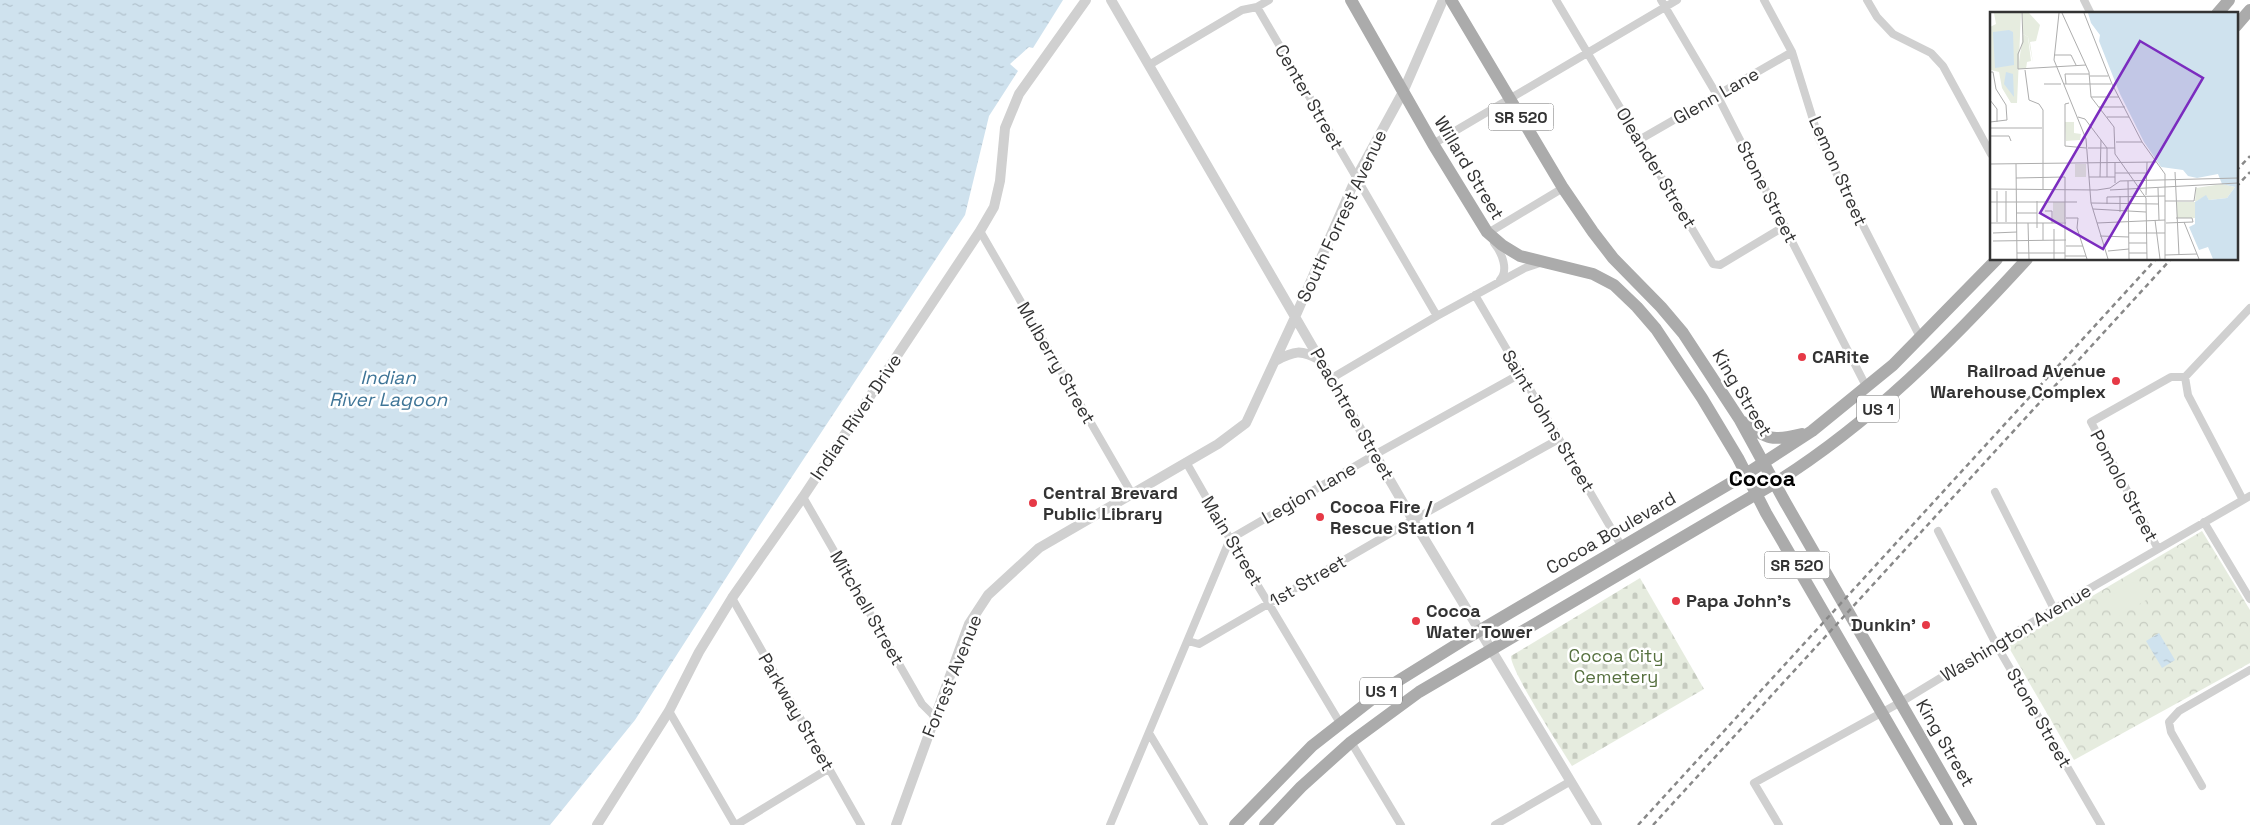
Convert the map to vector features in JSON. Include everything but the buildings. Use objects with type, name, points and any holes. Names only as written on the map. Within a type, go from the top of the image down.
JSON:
[{"type":"main road","name":"Willard Street","points":[[1351,0],[1403,92],[1487,232],[1502,245],[1520,256],[1540,263],[1593,274],[1614,285],[1656,329]]},
{"type":"main road","name":"King Street","points":[[1451,0],[1563,188],[1613,258],[1684,333],[1740,420],[1972,825]]},
{"type":"main road","points":[[2219,12],[2229,0]]},
{"type":"main road","points":[[2238,24],[2250,10]]},
{"type":"main road","name":"Cocoa Boulevard","points":[[1238,823],[1291,766],[1340,722],[1400,678],[1746,474],[1812,431],[1867,388],[1921,339],[1995,260]]},
{"type":"main road","name":"US 1","points":[[1265,825],[1301,787],[1351,742],[1419,692],[1775,483],[1824,450],[1904,386],[1970,321],[2024,260]]},
{"type":"main road","name":"King Street","points":[[1656,329],[1702,398],[1948,825]]},
{"type":"main road","points":[[1740,420],[1770,439],[1781,439],[1812,431]]},
{"type":"street","name":"Indian River Drive","points":[[597,825],[669,712],[699,652],[732,598],[803,497],[980,231],[994,206],[1000,181],[1005,128],[1018,94],[1086,0]]},
{"type":"street","name":"Peachtree Street","points":[[1111,0],[1296,315],[1413,520],[1597,825]]},
{"type":"street","points":[[1150,65],[1242,10],[1256,7],[1269,0]]},
{"type":"street","name":"South Forrest Avenue","points":[[1296,315],[1356,178],[1403,92],[1443,0]]},
{"type":"street","name":"Oleander Street","points":[[1556,0],[1713,264],[1720,265],[1785,226]]},
{"type":"street","points":[[1434,144],[1588,52],[1663,4],[1677,0]]},
{"type":"street","name":"Lemon Street","points":[[1764,0],[1792,52],[1819,139],[1921,339]]},
{"type":"street","points":[[1867,0],[1877,17],[1893,34],[1931,53],[1943,66],[1990,152]]},
{"type":"street","points":[[2084,0],[2090,12]]},
{"type":"street","name":"Stone Street","points":[[1663,4],[1717,95],[1867,388]]},
{"type":"street","name":"Center Street","points":[[1256,7],[1438,316]]},
{"type":"street","name":"Glenn Lane","points":[[1639,140],[1792,52]]},
{"type":"street","points":[[1499,282],[1503,277],[1503,259],[1487,232],[1505,224],[1563,188]]},
{"type":"street","name":"Mulberry Street","points":[[980,231],[1132,494]]},
{"type":"street","points":[[1332,378],[1475,295],[1525,268],[1540,263]]},
{"type":"street","name":"Saint Johns Street","points":[[1475,295],[1622,547]]},
{"type":"street","points":[[2247,498],[2188,395],[2185,377],[2250,308]]},
{"type":"street","name":"Forrest Avenue","points":[[896,825],[969,624],[988,595],[1039,548],[1226,438],[1246,423],[1296,315]]},
{"type":"street","points":[[1275,361],[1291,352],[1307,352],[1322,360]]},
{"type":"street","name":"Legion Lane","points":[[1230,539],[1376,454],[1520,374]]},
{"type":"street","name":"Pomolo Street","points":[[2158,550],[2091,422],[2170,377],[2185,377]]},
{"type":"street","name":"1st Street","points":[[1188,641],[1199,644],[1413,520],[1558,439]]},
{"type":"street","name":"Main Street","points":[[1186,462],[1340,722]]},
{"type":"street","points":[[1995,492],[2054,610]]},
{"type":"street","name":"Mitchell Street","points":[[803,497],[922,704],[934,716]]},
{"type":"street","name":"Washington Avenue","points":[[1779,825],[1754,783],[1901,702],[2054,610],[2247,498]]},
{"type":"street","points":[[2204,522],[2250,599]]},
{"type":"street","name":"Stone Street","points":[[1938,530],[1997,646],[2101,825]]},
{"type":"street","points":[[1110,825],[1230,539]]},
{"type":"street","name":"Parkway Street","points":[[732,598],[861,825]]},
{"type":"street","points":[[2202,786],[2171,732],[2169,722],[2179,711],[2250,670]]},
{"type":"street","points":[[669,712],[736,825],[828,769]]},
{"type":"street","points":[[1149,734],[1204,825]]},
{"type":"street","points":[[1351,742],[1401,825]]},
{"type":"street","points":[[1495,825],[1571,781]]},
{"type":"green space","points":[[2202,531],[2250,610],[2250,663],[2074,760],[2008,646]]},
{"type":"green space","name":"Cocoa City Cemetery","points":[[1640,578],[1704,689],[1572,766],[1527,692],[1511,656]]},
{"type":"green space","points":[[2137,580],[2148,599],[2115,618],[2106,598]]},
{"type":"water","name":"Indian River Lagoon","points":[[0,0],[1063,0],[1033,48],[1029,47],[1010,64],[1018,71],[989,116],[965,215],[760,525],[635,720],[550,825],[0,825]]},
{"type":"water","points":[[2159,633],[2175,660],[2162,668],[2146,641]]},
{"type":"railway","points":[[2238,169],[2250,156]]},
{"type":"railway","points":[[2238,185],[2250,172]]},
{"type":"railway","points":[[1638,825],[2155,260]]},
{"type":"railway","points":[[1653,825],[2170,260]]},
{"type":"place","name":"CARite","points":[[1802,357]]},
{"type":"place","name":"Railroad Avenue Warehouse Complex","points":[[2116,381]]},
{"type":"place","name":"Central Brevard Public Library","points":[[1033,503]]},
{"type":"place","name":"Cocoa Fire / Rescue Station 1","points":[[1320,517]]},
{"type":"place","name":"Papa John's","points":[[1676,601]]},
{"type":"place","name":"Cocoa Water Tower","points":[[1416,621]]},
{"type":"place","name":"Dunkin'","points":[[1926,625]]},
{"type":"district","name":"Cocoa","points":[[1762,478]]}]
